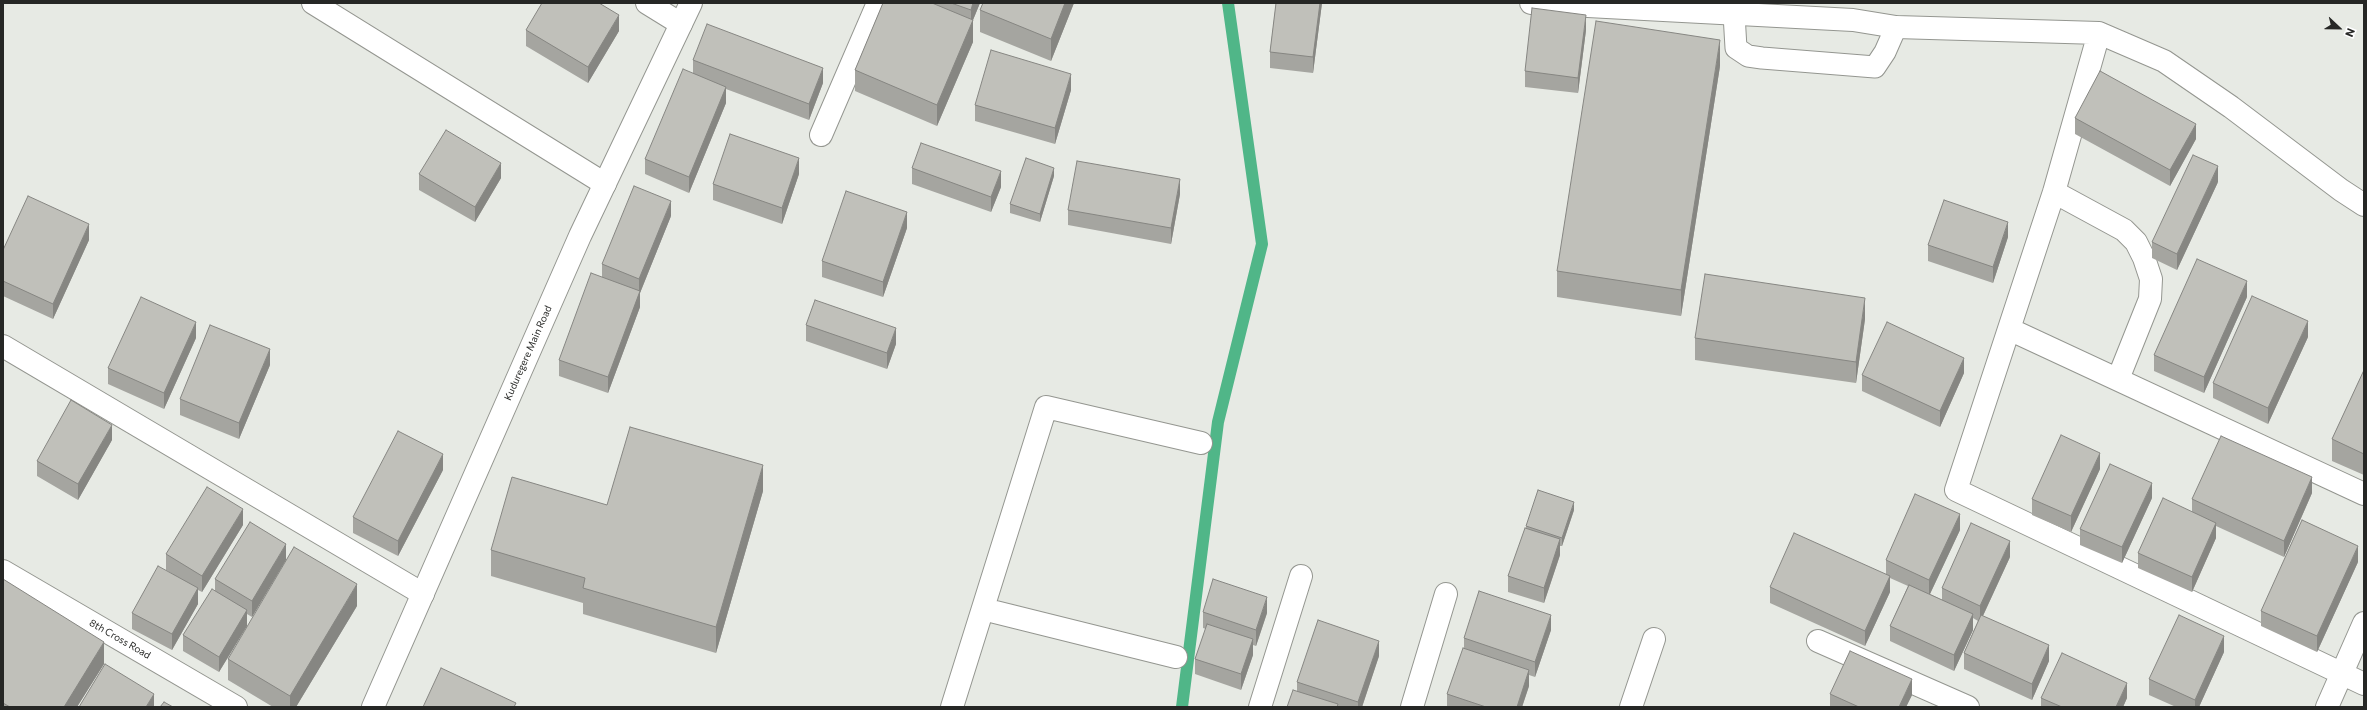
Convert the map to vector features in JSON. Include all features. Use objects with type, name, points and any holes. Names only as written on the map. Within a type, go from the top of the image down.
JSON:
[{"type":"street","points":[[314,3],[605,184]]},
{"type":"street","points":[[647,3],[681,24]]},
{"type":"street","name":"Kuduregere Main Road","points":[[373,707],[605,184],[691,3]]},
{"type":"street","points":[[821,135],[878,3]]},
{"type":"street","points":[[1531,3],[1734,14],[1804,10],[1896,27],[2099,33],[2164,62],[2231,107],[2341,190],[2364,205]]},
{"type":"street","points":[[2099,33],[2054,192],[1956,490],[2364,684]]},
{"type":"street","points":[[2054,192],[2124,230],[2136,242],[2144,258],[2150,279],[2150,298],[2118,380]]},
{"type":"street","points":[[2009,329],[2364,494]]},
{"type":"street","points":[[3,346],[423,594]]},
{"type":"street","points":[[952,707],[1046,407],[1201,443]]},
{"type":"street","name":"8th Cross Road","points":[[3,571],[236,707]]},
{"type":"street","points":[[1260,707],[1301,576]]},
{"type":"street","points":[[1412,707],[1446,594]]},
{"type":"street","points":[[983,609],[1176,657]]},
{"type":"street","points":[[2327,707],[2364,622]]},
{"type":"street","points":[[1631,707],[1654,639]]},
{"type":"street","points":[[1818,641],[1968,707]]},
{"type":"lane","points":[[1734,14],[1736,48],[1748,56],[1762,58],[1875,67],[1885,52],[1896,27]]},
{"type":"building","points":[[542,3],[599,3],[619,15],[588,67],[526,30]]},
{"type":"building","points":[[883,3],[932,3],[973,20],[937,105],[855,70]]},
{"type":"building","points":[[951,3],[973,3],[971,10]]},
{"type":"building","points":[[983,3],[1065,3],[1051,39],[980,10]]},
{"type":"building","points":[[1276,3],[1320,3],[1313,57],[1270,52]]},
{"type":"building","points":[[1532,8],[1586,15],[1578,78],[1525,71]]},
{"type":"building","points":[[1596,21],[1720,40],[1681,290],[1557,271]]},
{"type":"building","points":[[707,24],[823,68],[809,104],[693,60]]},
{"type":"building","points":[[991,50],[1071,74],[1055,128],[975,105]]},
{"type":"building","points":[[683,69],[726,87],[689,177],[645,159]]},
{"type":"building","points":[[2100,71],[2196,124],[2170,170],[2075,118]]},
{"type":"building","points":[[446,130],[501,163],[475,207],[419,174]]},
{"type":"building","points":[[730,134],[799,158],[782,208],[713,184]]},
{"type":"building","points":[[921,143],[1001,171],[991,197],[912,168]]},
{"type":"building","points":[[2193,155],[2218,166],[2177,254],[2152,242]]},
{"type":"building","points":[[1026,158],[1054,168],[1040,214],[1010,204]]},
{"type":"building","points":[[1077,161],[1180,179],[1171,228],[1068,210]]},
{"type":"building","points":[[634,186],[671,201],[639,279],[602,264]]},
{"type":"building","points":[[846,191],[907,212],[883,282],[822,261]]},
{"type":"building","points":[[28,196],[89,224],[53,304],[3,281],[3,250]]},
{"type":"building","points":[[1944,200],[2008,222],[1993,267],[1928,245]]},
{"type":"building","points":[[2197,259],[2247,281],[2204,377],[2154,355]]},
{"type":"building","points":[[591,273],[640,291],[608,377],[559,360]]},
{"type":"building","points":[[1705,274],[1865,298],[1856,362],[1695,338]]},
{"type":"building","points":[[2252,296],[2308,321],[2268,408],[2213,383]]},
{"type":"building","points":[[141,297],[196,322],[164,393],[108,368]]},
{"type":"building","points":[[815,300],[896,328],[887,353],[806,325]]},
{"type":"building","points":[[1887,322],[1964,358],[1940,411],[1862,375]]},
{"type":"building","points":[[210,325],[270,349],[239,423],[180,399]]},
{"type":"building","points":[[2364,370],[2364,454],[2332,439]]},
{"type":"building","points":[[71,400],[112,425],[78,484],[37,461]]},
{"type":"building","points":[[630,427],[763,465],[716,627],[583,588],[585,578],[491,550],[512,477],[607,505]]},
{"type":"building","points":[[398,431],[443,454],[398,541],[353,517]]},
{"type":"building","points":[[2061,435],[2100,453],[2071,516],[2032,499]]},
{"type":"building","points":[[2221,436],[2312,477],[2284,541],[2192,499]]},
{"type":"building","points":[[2110,464],[2152,483],[2122,547],[2080,529]]},
{"type":"building","points":[[207,487],[243,509],[202,576],[166,554]]},
{"type":"building","points":[[1538,490],[1574,502],[1562,538],[1526,526]]},
{"type":"building","points":[[1915,494],[1960,514],[1929,580],[1886,560]]},
{"type":"building","points":[[2163,498],[2216,523],[2192,577],[2138,553]]},
{"type":"building","points":[[2302,520],[2358,546],[2317,636],[2261,611]]},
{"type":"building","points":[[250,522],[286,544],[252,601],[215,579]]},
{"type":"building","points":[[1971,523],[2010,541],[1980,606],[1942,588]]},
{"type":"building","points":[[1525,528],[1560,539],[1544,588],[1508,576]]},
{"type":"building","points":[[1794,533],[1890,576],[1865,631],[1770,587]]},
{"type":"building","points":[[294,547],[357,584],[290,696],[228,659]]},
{"type":"building","points":[[158,566],[198,588],[172,634],[132,613]]},
{"type":"building","points":[[3,579],[104,642],[64,707],[10,707],[3,703]]},
{"type":"building","points":[[1213,579],[1267,597],[1256,630],[1203,612]]},
{"type":"building","points":[[1909,585],[1973,614],[1954,655],[1890,626]]},
{"type":"building","points":[[212,589],[247,610],[219,657],[183,635]]},
{"type":"building","points":[[1479,591],[1551,615],[1535,662],[1464,638]]},
{"type":"building","points":[[1981,615],[2049,645],[2032,684],[1964,653]]},
{"type":"building","points":[[2179,615],[2224,636],[2195,700],[2149,679]]},
{"type":"building","points":[[1318,620],[1379,641],[1358,702],[1297,682]]},
{"type":"building","points":[[1207,624],[1253,639],[1241,674],[1195,659]]},
{"type":"building","points":[[1463,648],[1529,670],[1517,707],[1486,707],[1447,694]]},
{"type":"building","points":[[1850,651],[1912,679],[1899,707],[1859,707],[1830,694]]},
{"type":"building","points":[[2062,653],[2127,683],[2116,707],[2062,707],[2041,698]]},
{"type":"building","points":[[105,664],[154,694],[146,707],[79,707]]},
{"type":"building","points":[[441,668],[516,703],[514,707],[423,707]]},
{"type":"building","points":[[1293,690],[1338,704],[1337,707],[1287,707]]},
{"type":"building","points":[[164,702],[173,707],[160,707]]},
{"type":"waterway","points":[[1182,707],[1218,422],[1262,244],[1228,3]]}]
